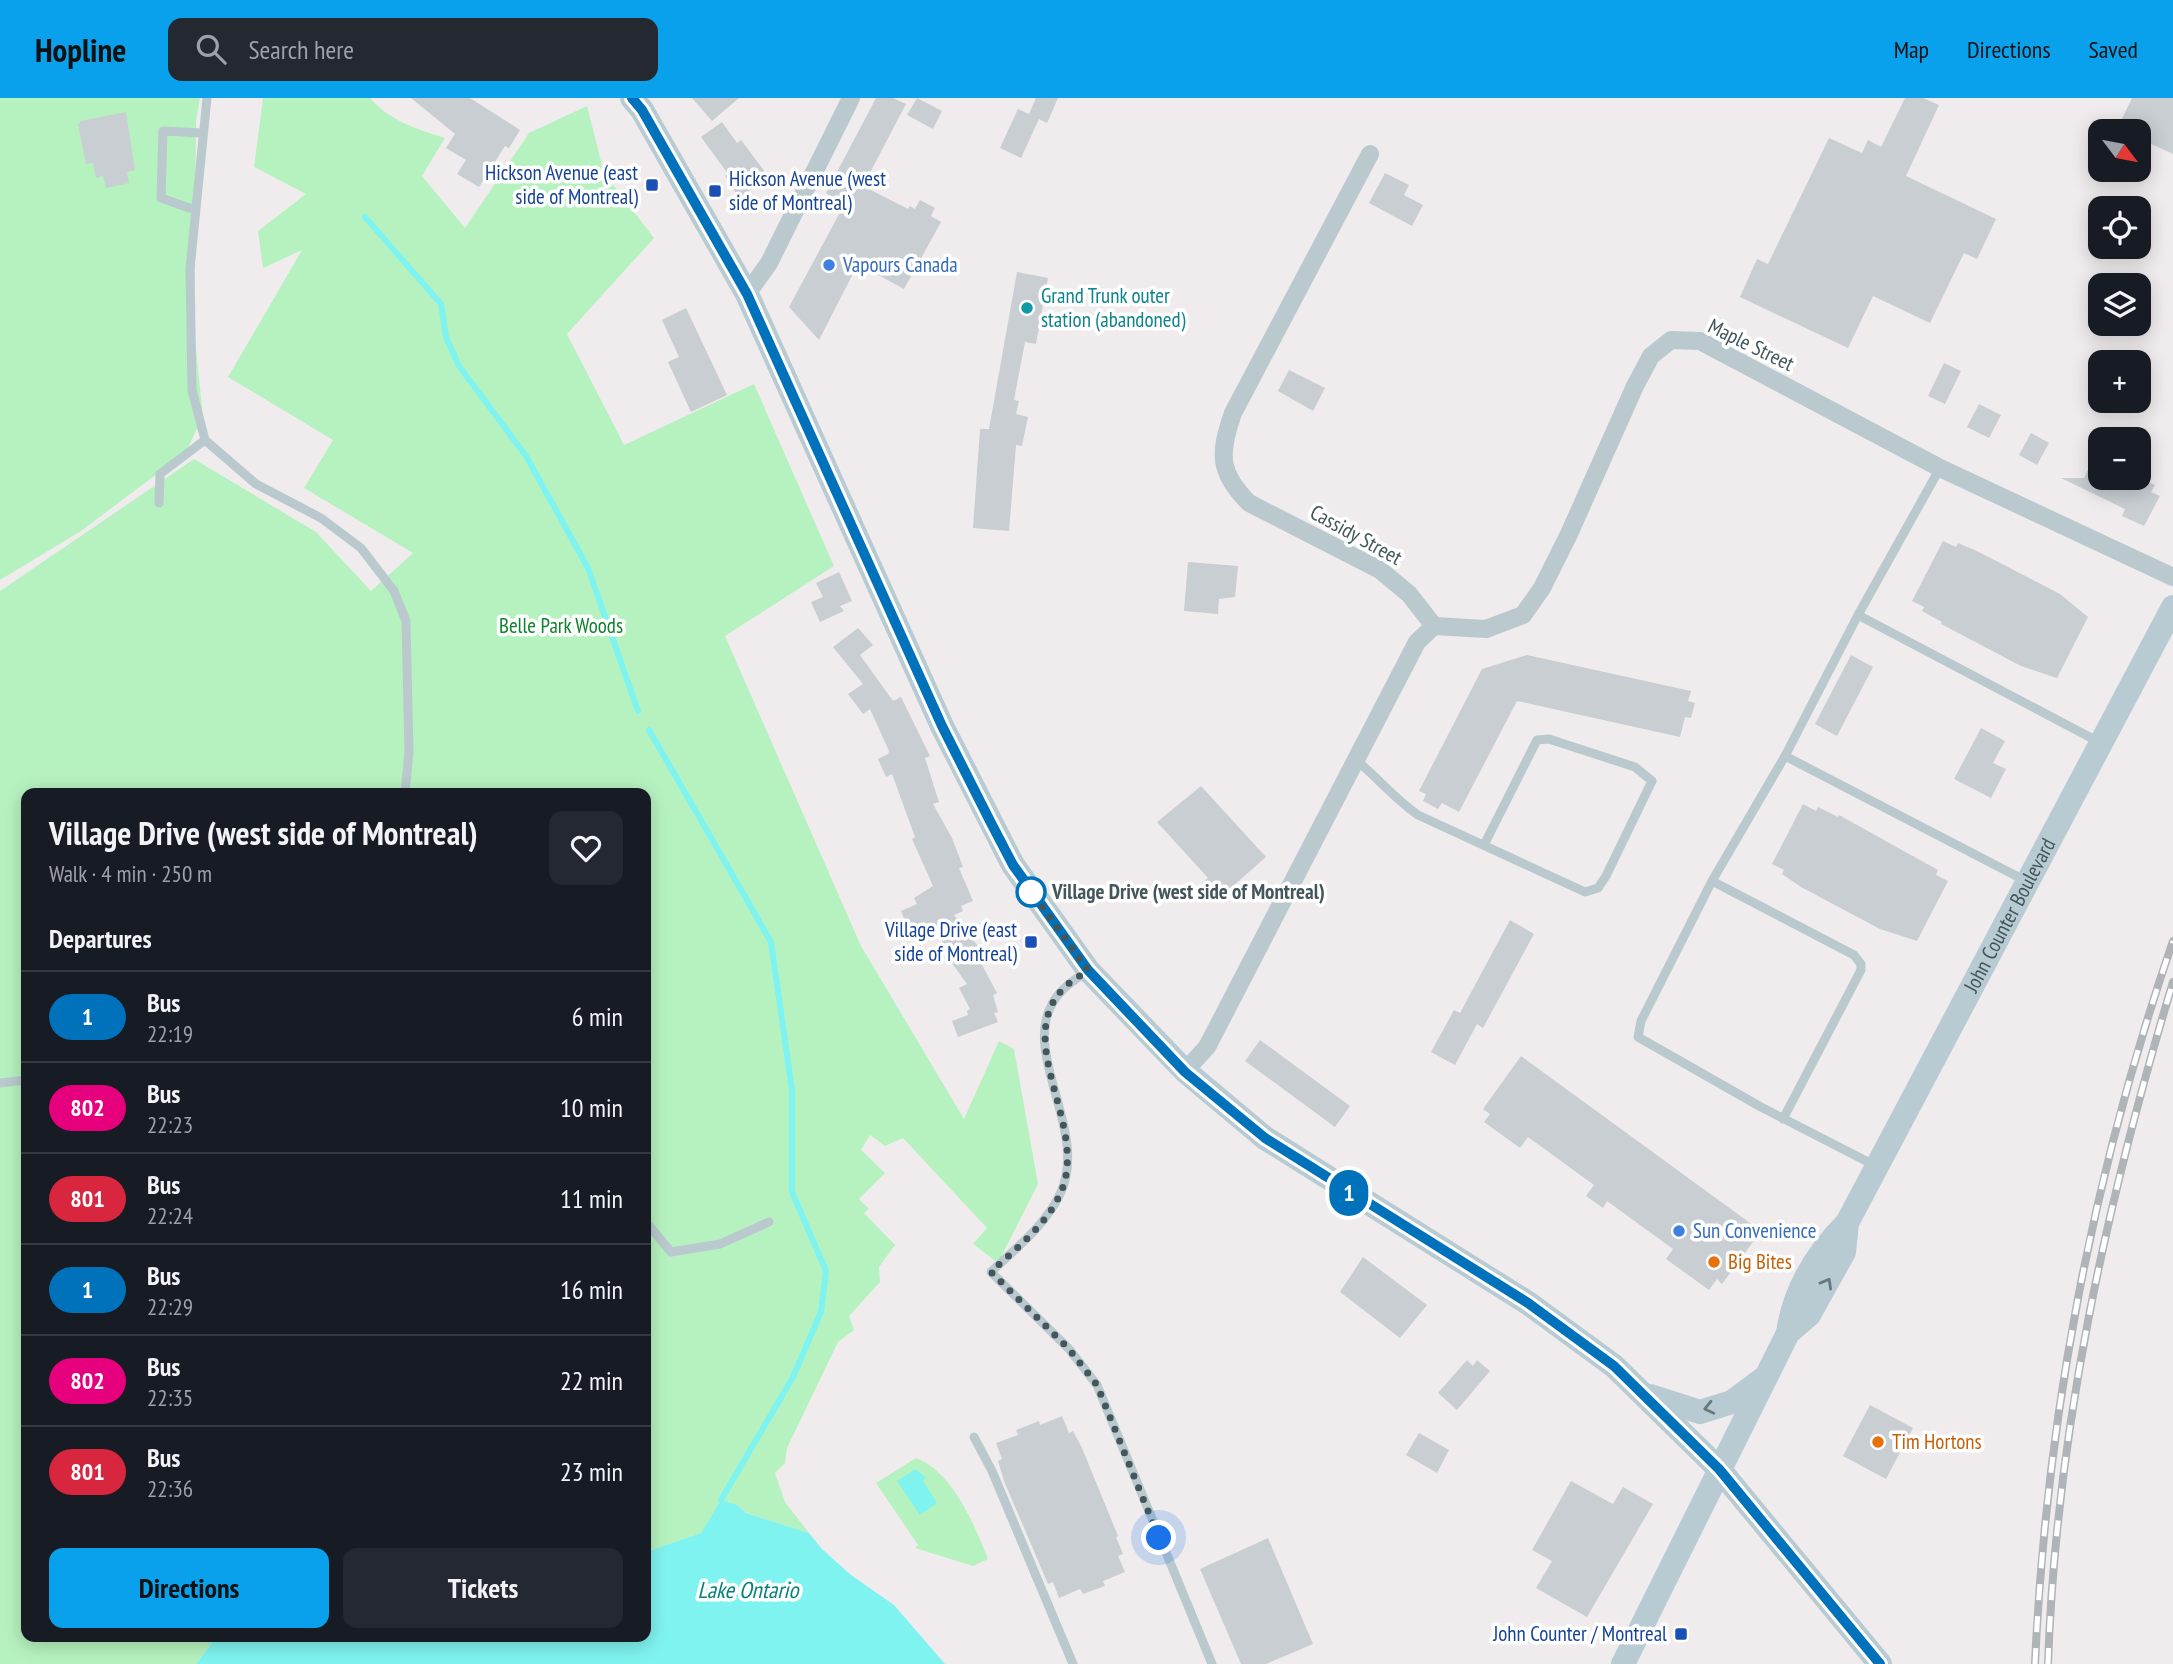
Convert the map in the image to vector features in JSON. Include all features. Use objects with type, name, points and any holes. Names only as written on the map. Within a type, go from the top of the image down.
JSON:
[{"type":"main road","points":[[632,98],[642,110],[747,294],[942,726],[979,800],[1013,865],[1088,970],[1185,1072],[1265,1138],[1528,1303],[1614,1366],[1719,1469],[1880,1664]]},
{"type":"main road","name":"John Counter Boulevard","points":[[1623,1664],[1788,1333],[1810,1315],[1844,1252],[1846,1223],[2173,607]]},
{"type":"main road","points":[[1646,1395],[1700,1412],[1732,1402],[1765,1378]]},
{"type":"street","points":[[747,294],[769,263],[851,98]]},
{"type":"street","name":"Cassidy Street","points":[[1370,154],[1233,413],[1222,443],[1224,469],[1232,487],[1249,503],[1380,570],[1409,594],[1434,626]]},
{"type":"street","name":"Maple Street","points":[[1434,626],[1486,629],[1523,615],[1542,587],[1569,534],[1634,386],[1651,356],[1671,340],[1700,341],[1940,468],[2173,577]]},
{"type":"street","points":[[1185,1072],[1207,1047],[1417,642],[1434,626]]},
{"type":"lane","points":[[207,98],[190,269],[192,390],[205,440],[256,484],[321,518],[361,548],[394,591],[406,621],[409,752],[405,788]]},
{"type":"lane","points":[[195,210],[161,198],[163,131],[202,133]]},
{"type":"lane","points":[[159,503],[160,474],[205,440]]},
{"type":"lane","points":[[1877,1166],[1783,1119],[1638,1037],[1641,1021],[1712,881],[1785,756],[1858,615],[1940,468]]},
{"type":"lane","points":[[1858,615],[2101,743]]},
{"type":"lane","points":[[1356,760],[1388,786],[1398,801],[1418,815],[1585,892],[1598,888],[1652,781],[1635,767],[1549,739],[1538,740],[1484,845]]},
{"type":"lane","points":[[1785,756],[2028,882]]},
{"type":"lane","points":[[1712,881],[1854,955],[1861,964],[1861,970],[1783,1119]]},
{"type":"lane","points":[[1088,970],[1063,989],[1051,1006],[1045,1030],[1048,1060],[1068,1142],[1067,1170],[1062,1191],[1036,1230],[991,1272],[1069,1349],[1097,1385],[1212,1664]]},
{"type":"lane","points":[[0,1083],[21,1081]]},
{"type":"lane","points":[[651,1228],[671,1252],[720,1244],[769,1222]]},
{"type":"lane","points":[[974,1437],[992,1471],[1073,1664]]},
{"type":"green space","points":[[0,98],[200,98],[196,121],[194,331],[203,416],[186,452],[81,531],[0,580]]},
{"type":"green space","name":"Belle Park Woods","points":[[263,98],[370,98],[395,118],[445,138],[422,176],[465,228],[529,133],[587,106],[604,173],[654,238],[567,334],[624,445],[754,384],[834,566],[725,636],[861,946],[964,1119],[999,1041],[1014,1049],[1038,1184],[998,1263],[973,1244],[987,1228],[903,1138],[885,1146],[870,1135],[861,1150],[885,1173],[859,1199],[869,1209],[864,1213],[895,1245],[879,1267],[880,1282],[849,1316],[854,1330],[838,1342],[787,1448],[785,1463],[775,1473],[785,1502],[809,1533],[746,1513],[737,1505],[701,1533],[651,1550],[651,788],[21,788],[21,1642],[212,1642],[196,1664],[0,1664],[0,591],[194,459],[316,532],[371,591],[413,553],[304,488],[333,440],[228,377],[302,250],[263,268],[258,231],[306,194],[254,167]]},
{"type":"green space","points":[[916,1458],[941,1475],[961,1501],[988,1559],[973,1566],[915,1548],[918,1545],[876,1483]]},
{"type":"water","points":[[916,1469],[926,1478],[923,1481],[937,1503],[920,1515],[897,1481]]},
{"type":"water","name":"Lake Ontario","points":[[721,1500],[737,1505],[746,1513],[809,1533],[822,1549],[851,1575],[894,1605],[945,1664],[196,1664],[212,1642],[651,1642],[651,1550],[701,1533]]},
{"type":"building","points":[[411,98],[470,98],[520,130],[509,148],[505,146],[479,187],[457,174],[466,160],[446,148],[455,134]]},
{"type":"building","points":[[692,98],[739,98],[712,121]]},
{"type":"building","points":[[876,98],[893,98],[906,104],[863,186],[908,209],[910,206],[915,209],[920,200],[935,208],[931,216],[941,222],[904,289],[858,264],[819,340],[789,307],[844,205],[826,193]]},
{"type":"building","points":[[917,98],[942,111],[933,129],[907,115]]},
{"type":"building","points":[[1036,98],[1058,98],[1047,123],[1039,119],[1021,158],[1000,148],[1018,109],[1029,114]]},
{"type":"building","points":[[1905,98],[1923,98],[1939,105],[1906,176],[1996,219],[1977,259],[1964,253],[1930,323],[1873,296],[1848,348],[1740,297],[1757,259],[1768,264],[1829,138],[1862,153],[1868,140],[1881,147]]},
{"type":"building","points":[[2132,98],[2173,98],[2173,154],[2151,144],[2151,119],[2122,119]]},
{"type":"building","points":[[126,112],[135,170],[127,172],[129,183],[106,188],[103,176],[96,178],[93,163],[86,164],[78,125],[81,121]]},
{"type":"building","points":[[722,122],[737,143],[741,140],[769,177],[739,198],[725,176],[728,174],[701,137]]},
{"type":"building","points":[[1385,173],[1409,185],[1404,195],[1423,205],[1412,226],[1369,203]]},
{"type":"building","points":[[1017,272],[1048,278],[1036,344],[1025,342],[1014,400],[1019,401],[1016,414],[1028,417],[1022,446],[1016,445],[1009,531],[973,528],[980,429],[989,429]]},
{"type":"building","points":[[686,308],[727,395],[691,412],[668,362],[679,357],[662,320]]},
{"type":"building","points":[[1944,363],[1961,371],[1945,404],[1928,396]]},
{"type":"building","points":[[1289,370],[1325,388],[1313,411],[1278,391]]},
{"type":"building","points":[[1979,404],[2001,415],[1989,438],[1967,427]]},
{"type":"building","points":[[2031,433],[2049,443],[2037,465],[2019,455]]},
{"type":"building","points":[[2088,470],[2088,490],[2151,490],[2151,483],[2155,485],[2151,492],[2160,496],[2144,526],[2122,516],[2125,509],[2061,478],[2084,478]]},
{"type":"building","points":[[1943,541],[1956,547],[1958,543],[1979,552],[2060,594],[2088,617],[2057,678],[2021,666],[1941,624],[1942,622],[1922,611],[1924,607],[1912,601]]},
{"type":"building","points":[[1188,562],[1238,566],[1235,597],[1219,599],[1218,614],[1184,611]]},
{"type":"building","points":[[839,572],[852,601],[840,606],[844,611],[820,622],[811,602],[823,597],[816,583]]},
{"type":"building","points":[[858,628],[873,645],[860,655],[893,701],[901,697],[930,756],[925,758],[939,802],[933,804],[952,838],[963,867],[959,868],[973,901],[961,906],[963,911],[954,915],[987,958],[981,963],[997,993],[993,995],[998,1012],[994,1013],[998,1022],[958,1037],[952,1021],[968,1015],[967,1011],[970,1009],[959,988],[967,984],[951,962],[936,927],[912,937],[901,911],[917,904],[914,898],[933,886],[912,839],[915,837],[892,774],[886,777],[878,759],[889,751],[870,709],[863,714],[848,694],[863,684],[833,647]]},
{"type":"building","points":[[1527,655],[1691,691],[1688,701],[1695,703],[1691,718],[1685,717],[1680,737],[1517,701],[1459,812],[1442,803],[1438,809],[1423,801],[1426,794],[1419,791],[1482,669]]},
{"type":"building","points":[[1851,655],[1873,667],[1837,736],[1815,724]]},
{"type":"building","points":[[1981,728],[2005,741],[1993,763],[2006,769],[1991,798],[1954,779]]},
{"type":"building","points":[[1201,786],[1266,857],[1216,901],[1201,884],[1208,878],[1157,822]]},
{"type":"building","points":[[1803,804],[1816,811],[1818,807],[1838,817],[1839,815],[1938,870],[1936,875],[1948,881],[1917,941],[1880,929],[1801,887],[1782,874],[1784,870],[1772,864]]},
{"type":"building","points":[[1510,920],[1534,934],[1483,1028],[1477,1024],[1455,1065],[1431,1052],[1454,1010],[1460,1013]]},
{"type":"building","points":[[1260,1040],[1350,1106],[1335,1127],[1245,1061]]},
{"type":"building","points":[[1521,1056],[1761,1231],[1722,1284],[1717,1279],[1709,1290],[1666,1259],[1673,1249],[1607,1201],[1603,1208],[1586,1196],[1594,1185],[1528,1137],[1520,1148],[1484,1122],[1490,1114],[1483,1109]]},
{"type":"building","points":[[1363,1257],[1427,1305],[1400,1338],[1340,1292]]},
{"type":"building","points":[[1467,1360],[1473,1366],[1477,1360],[1490,1371],[1457,1410],[1438,1393]]},
{"type":"building","name":"Tim Hortons","points":[[1870,1405],[1913,1428],[1886,1479],[1843,1456]]},
{"type":"building","points":[[1062,1416],[1069,1433],[1073,1431],[1082,1448],[1118,1536],[1116,1537],[1123,1554],[1118,1556],[1125,1572],[1103,1581],[1105,1586],[1083,1594],[1080,1589],[1059,1598],[1053,1582],[1048,1584],[1004,1481],[998,1461],[1002,1459],[996,1443],[1018,1435],[1016,1430],[1039,1421],[1040,1425]]},
{"type":"building","points":[[1419,1433],[1449,1450],[1437,1473],[1406,1455]]},
{"type":"building","points":[[1571,1481],[1613,1504],[1623,1487],[1653,1504],[1587,1617],[1536,1588],[1552,1561],[1532,1550]]},
{"type":"building","points":[[1268,1538],[1313,1644],[1266,1664],[1241,1664],[1200,1569]]},
{"type":"waterway","points":[[365,217],[441,304],[446,337],[459,366],[526,456],[588,568],[638,711]]},
{"type":"waterway","points":[[649,730],[771,942],[792,1090],[792,1192],[826,1271],[821,1312],[793,1377],[721,1500]]},
{"type":"railway","points":[[2035,1664],[2050,1480],[2078,1298],[2119,1117],[2173,941]]},
{"type":"railway","points":[[2048,1664],[2061,1491],[2088,1319],[2126,1150],[2173,982]]},
{"type":"bus line","name":"1","points":[[632,98],[642,110],[747,294],[942,726],[979,800],[1013,865],[1052,924],[1088,970],[1185,1072],[1265,1138],[1371,1207],[1528,1303],[1614,1366],[1719,1469],[1880,1664]]},
{"type":"place","name":"Hickson Avenue (east side of Montreal)","points":[[652,185]]},
{"type":"place","name":"Hickson Avenue (west side of Montreal)","points":[[715,191]]},
{"type":"place","name":"Vapours Canada","points":[[829,265]]},
{"type":"place","name":"Grand Trunk outer station (abandoned)","points":[[1027,308]]},
{"type":"place","name":"Village Drive (west side of Montreal)","points":[[1031,892]]},
{"type":"place","name":"Village Drive (east side of Montreal)","points":[[1031,942]]},
{"type":"place","name":"Sun Convenience","points":[[1679,1231]]},
{"type":"place","name":"Big Bites","points":[[1714,1262]]},
{"type":"place","name":"Tim Hortons","points":[[1878,1442]]},
{"type":"place","name":"John Counter / Montreal","points":[[1681,1634]]},
{"type":"route","points":[[1031,892],[1026,884],[1052,924],[1088,970],[1063,989],[1051,1006],[1045,1030],[1048,1060],[1069,1152],[1062,1191],[1050,1211],[1036,1230],[991,1272],[1069,1349],[1097,1385],[1159,1538]]}]
